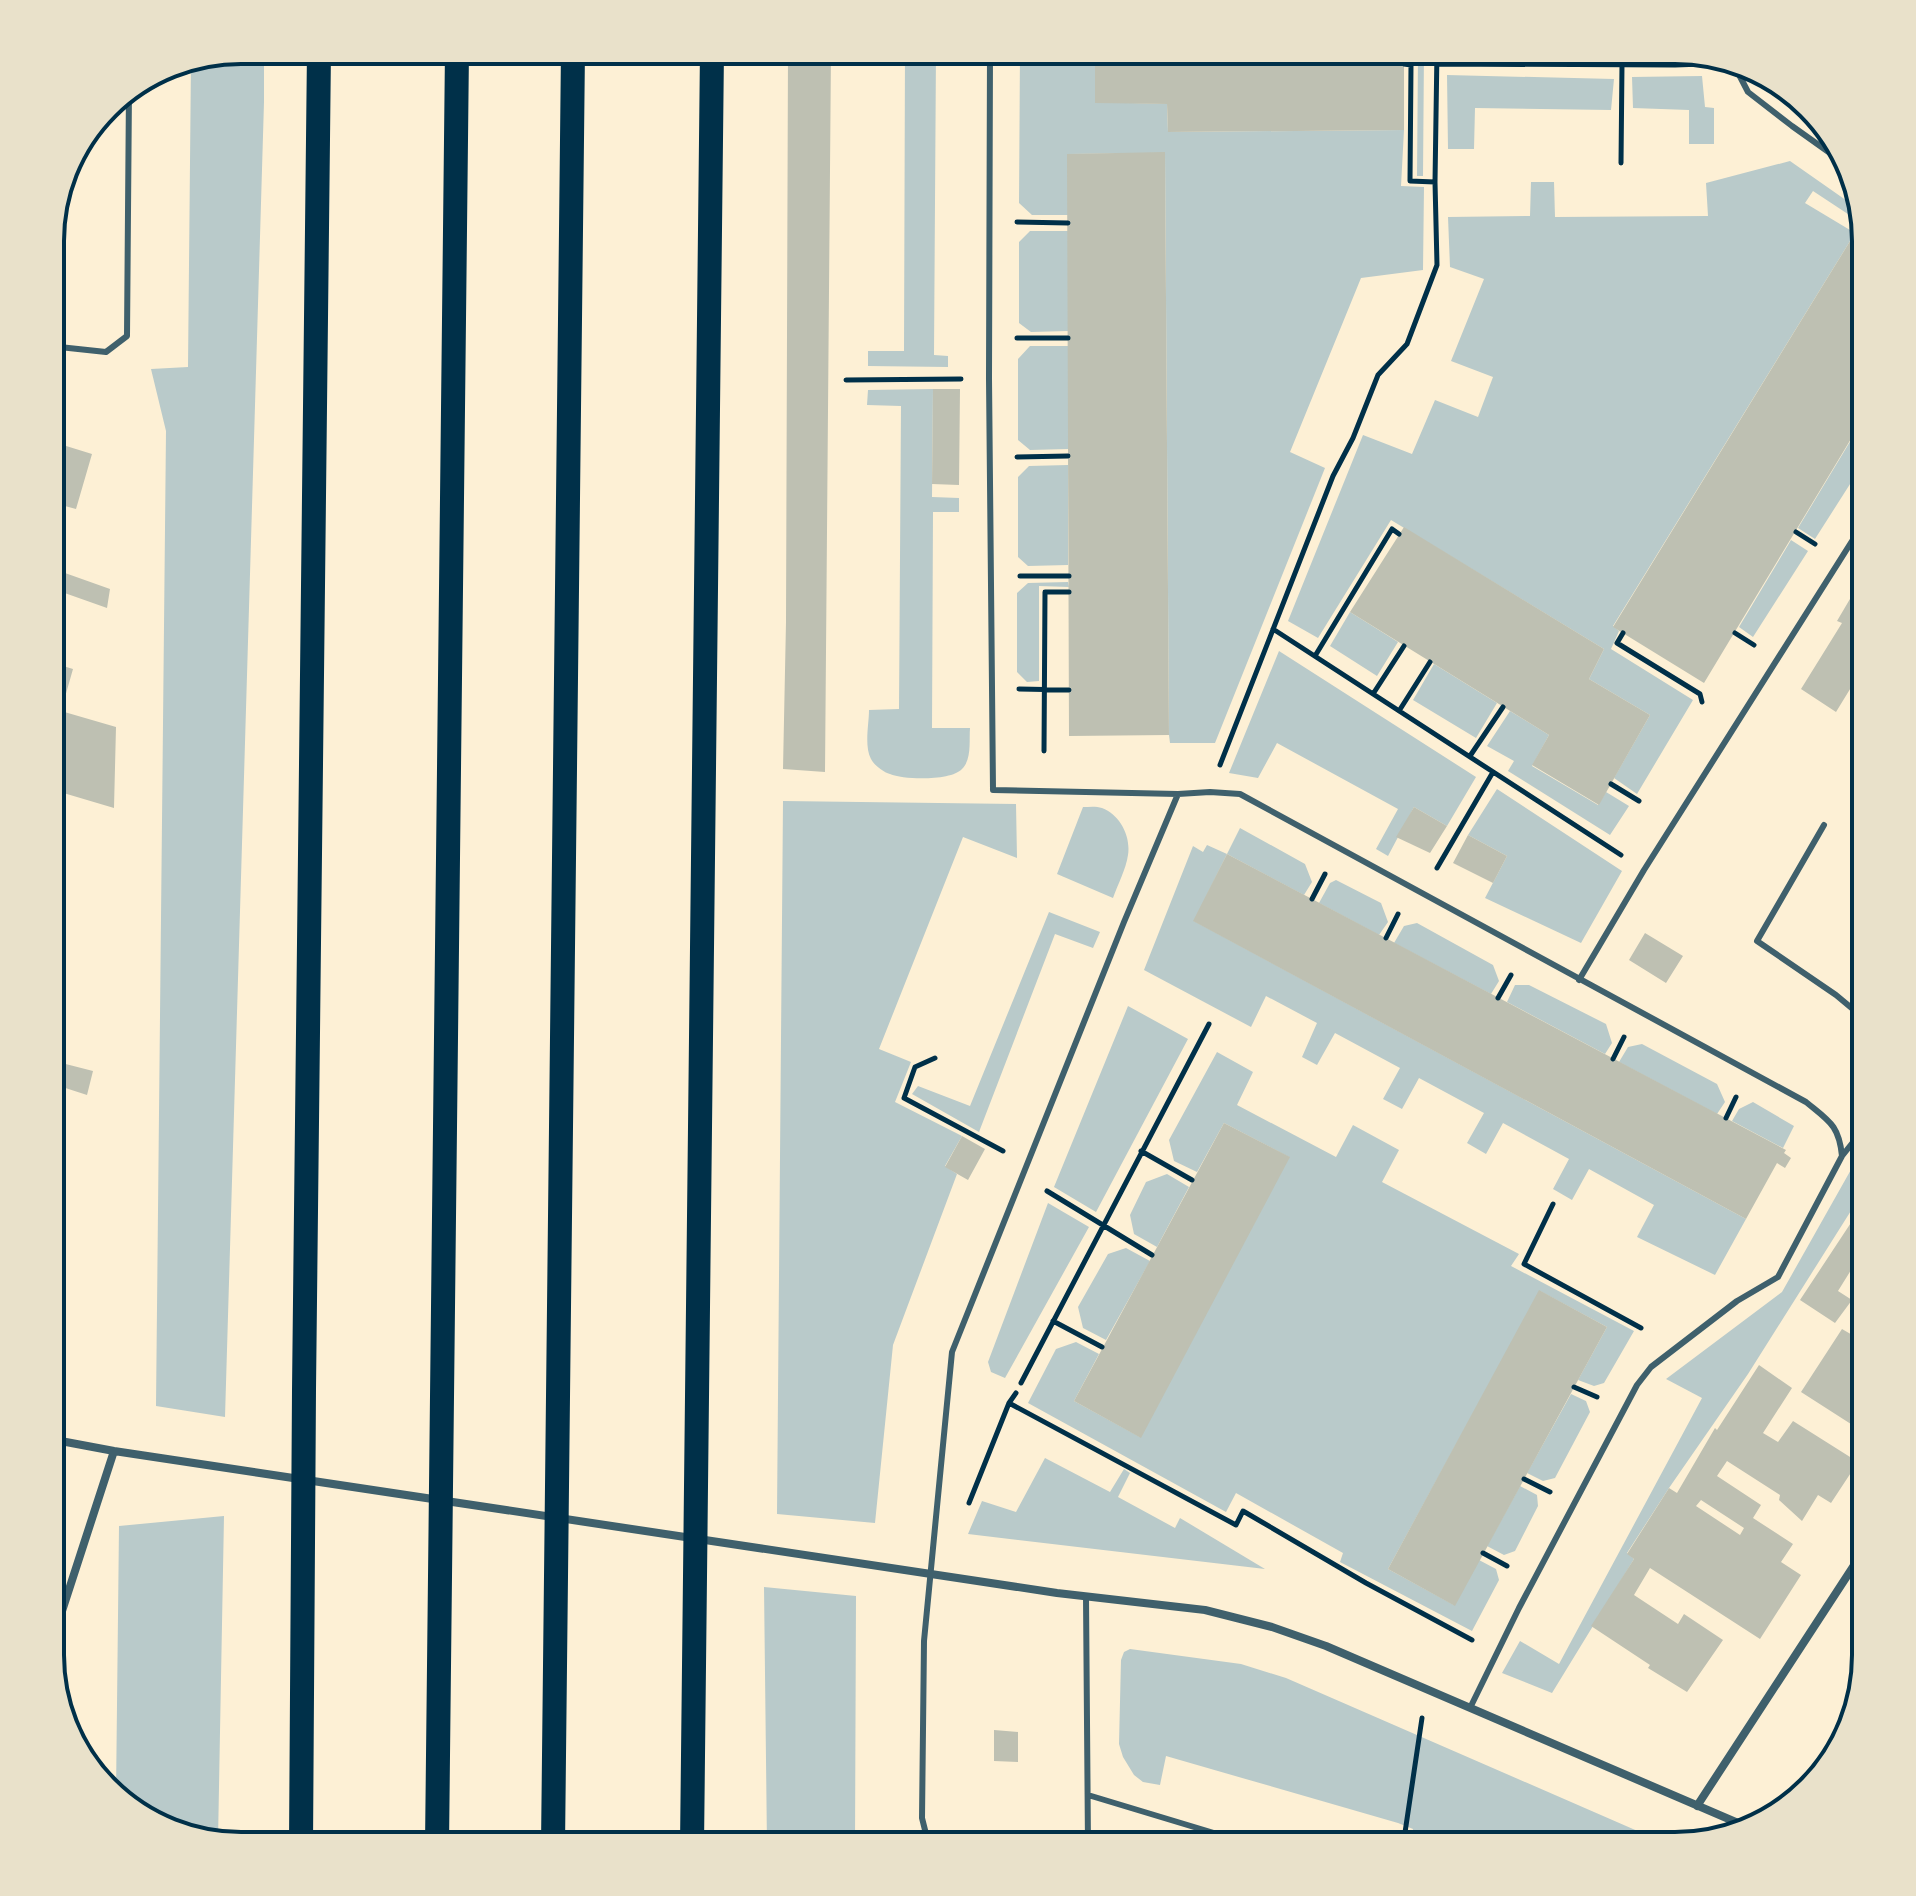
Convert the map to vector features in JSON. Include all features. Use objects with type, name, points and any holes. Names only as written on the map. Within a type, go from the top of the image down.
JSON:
[{"type":"highway","points":[[301,1832],[319,64]]},
{"type":"highway","points":[[437,1832],[457,64]]},
{"type":"highway","points":[[553,1832],[573,64]]},
{"type":"highway","points":[[692,1832],[712,64]]},
{"type":"street","points":[[64,1442],[931,1575],[1205,1610],[1272,1627],[1326,1646],[1735,1822]]},
{"type":"street","points":[[64,1605],[114,1451]]},
{"type":"street","points":[[1697,1806],[1852,1568]]},
{"type":"lane","points":[[990,64],[989,410],[993,790],[1240,794],[1806,1102],[1830,1122],[1840,1137],[1842,1156]]},
{"type":"lane","points":[[1740,76],[1748,92],[1828,151]]},
{"type":"lane","points":[[64,348],[106,352],[127,336],[129,104]]},
{"type":"lane","points":[[1579,980],[1644,870],[1852,541]]},
{"type":"lane","points":[[926,1832],[922,1818],[924,1641],[952,1352],[1178,794]]},
{"type":"lane","points":[[1824,825],[1757,941],[1852,1008]]},
{"type":"lane","points":[[1470,1708],[1519,1608],[1637,1385],[1651,1367],[1737,1301],[1778,1277],[1842,1156],[1852,1144]]},
{"type":"lane","points":[[1086,1597],[1088,1832]]},
{"type":"lane","points":[[1088,1795],[1211,1832]]},
{"type":"path","points":[[1404,64],[1411,65],[1410,181],[1435,182]]},
{"type":"path","points":[[1210,792],[1333,476],[1353,438],[1378,375],[1407,344],[1437,265],[1436,64],[1690,64]]},
{"type":"path","points":[[1621,163],[1622,64]]},
{"type":"path","points":[[1050,222],[1068,223]]},
{"type":"path","points":[[1047,338],[1068,338]]},
{"type":"path","points":[[846,380],[936,379]]},
{"type":"path","points":[[1047,456],[1068,456]]},
{"type":"path","points":[[1315,656],[1392,529],[1399,534]]},
{"type":"path","points":[[1796,532],[1819,547]]},
{"type":"path","points":[[1011,576],[1069,576]]},
{"type":"path","points":[[1044,751],[1045,592],[1069,592]]},
{"type":"path","points":[[1273,629],[1644,870]]},
{"type":"path","points":[[1623,633],[1617,643],[1700,694],[1702,702]]},
{"type":"path","points":[[1735,633],[1751,643]]},
{"type":"path","points":[[1373,694],[1404,646]]},
{"type":"path","points":[[1399,711],[1430,662]]},
{"type":"path","points":[[1010,689],[1069,690]]},
{"type":"path","points":[[1470,756],[1503,707]]},
{"type":"path","points":[[1422,894],[1493,772]]},
{"type":"path","points":[[1611,784],[1639,801]]},
{"type":"path","points":[[1312,899],[1329,866]]},
{"type":"path","points":[[1386,938],[1402,906]]},
{"type":"path","points":[[1498,998],[1515,968]]},
{"type":"path","points":[[1021,1383],[1209,1024]]},
{"type":"path","points":[[1613,1059],[1628,1029]]},
{"type":"path","points":[[935,1058],[915,1067],[904,1098],[1027,1164]]},
{"type":"path","points":[[1726,1118],[1740,1089]]},
{"type":"path","points":[[1141,1151],[1192,1180]]},
{"type":"path","points":[[1021,1178],[1152,1255]]},
{"type":"path","points":[[1553,1204],[1524,1264],[1641,1328]]},
{"type":"path","points":[[1053,1321],[1102,1347]]},
{"type":"path","points":[[1574,1387],[1602,1399]]},
{"type":"path","points":[[935,1531],[958,1533],[1009,1403],[1016,1393]]},
{"type":"path","points":[[1009,1403],[1236,1525],[1243,1511],[1366,1583],[1473,1640]]},
{"type":"path","points":[[1524,1479],[1551,1492]]},
{"type":"path","points":[[1483,1553],[1512,1568]]},
{"type":"path","points":[[1405,1832],[1427,1689]]},
{"type":"shaded area","points":[[229,64],[264,64],[225,1417],[156,1406],[166,431],[151,369],[188,367],[191,71]]},
{"type":"shaded area","points":[[905,64],[936,64],[934,355],[948,356],[948,367],[868,366],[868,351],[904,351]]},
{"type":"shaded area","points":[[1020,64],[1095,64],[1095,102],[1167,104],[1168,132],[1404,130],[1401,186],[1424,187],[1423,270],[1361,278],[1290,452],[1325,468],[1215,743],[1170,743],[1169,735],[1165,153],[1068,154],[1068,215],[1032,215],[1019,203]]},
{"type":"shaded area","points":[[1418,64],[1424,64],[1423,176],[1417,176]]},
{"type":"shaded area","points":[[1447,75],[1614,79],[1611,110],[1475,108],[1474,149],[1448,149]]},
{"type":"shaded area","points":[[1702,76],[1705,107],[1714,108],[1714,144],[1689,144],[1689,110],[1633,108],[1632,77]]},
{"type":"shaded area","points":[[1790,161],[1848,201],[1850,216],[1813,191],[1805,203],[1852,231],[1852,238],[1613,626],[1619,631],[1611,649],[1693,700],[1637,794],[1614,778],[1650,715],[1589,679],[1604,649],[1391,520],[1318,638],[1288,621],[1363,435],[1412,454],[1435,400],[1478,417],[1493,377],[1451,361],[1484,279],[1450,267],[1448,217],[1530,216],[1531,182],[1554,182],[1555,217],[1708,216],[1706,183]]},
{"type":"shaded area","points":[[1030,231],[1068,231],[1068,331],[1031,332],[1019,323],[1019,242]]},
{"type":"shaded area","points":[[1030,346],[1068,346],[1068,449],[1030,450],[1018,440],[1018,359]]},
{"type":"shaded area","points":[[933,389],[932,497],[959,498],[959,512],[933,512],[932,728],[970,728],[970,744],[965,765],[956,773],[916,778],[897,776],[882,770],[872,761],[868,748],[869,710],[899,709],[901,406],[867,405],[868,390]]},
{"type":"shaded area","points":[[1852,441],[1852,481],[1815,539],[1798,528]]},
{"type":"shaded area","points":[[1068,465],[1068,565],[1028,566],[1018,557],[1018,477],[1029,466]]},
{"type":"shaded area","points":[[1791,540],[1808,551],[1753,637],[1739,627]]},
{"type":"shaded area","points":[[1068,582],[1069,587],[1039,586],[1039,681],[1027,682],[1017,672],[1017,593],[1028,583]]},
{"type":"shaded area","points":[[1350,612],[1398,642],[1377,676],[1330,646]]},
{"type":"shaded area","points":[[1279,651],[1476,777],[1447,826],[1414,807],[1388,856],[1376,849],[1398,809],[1277,743],[1258,778],[1229,773]]},
{"type":"shaded area","points":[[1434,664],[1497,703],[1476,738],[1413,700]]},
{"type":"shaded area","points":[[1510,711],[1549,735],[1532,766],[1598,805],[1606,792],[1629,806],[1610,835],[1508,771],[1514,761],[1487,746]]},
{"type":"shaded area","points":[[1497,789],[1622,871],[1581,943],[1485,898],[1507,856],[1468,835]]},
{"type":"shaded area","points":[[783,801],[1016,804],[1017,858],[963,837],[879,1049],[911,1062],[895,1102],[962,1136],[945,1166],[957,1174],[893,1345],[875,1523],[777,1514]]},
{"type":"shaded area","points":[[1083,807],[1100,807],[1108,811],[1119,821],[1126,834],[1127,860],[1113,898],[1057,874]]},
{"type":"shaded area","points":[[1240,828],[1305,864],[1312,882],[1304,895],[1227,854]]},
{"type":"shaded area","points":[[1207,845],[1227,854],[1194,921],[1746,1219],[1715,1275],[1637,1237],[1654,1205],[1589,1169],[1572,1200],[1553,1189],[1569,1159],[1503,1123],[1486,1154],[1467,1143],[1484,1113],[1419,1078],[1402,1109],[1383,1099],[1400,1068],[1335,1033],[1317,1065],[1302,1057],[1317,1023],[1266,996],[1251,1027],[1144,970],[1193,846],[1203,852]]},
{"type":"shaded area","points":[[1336,880],[1381,903],[1388,922],[1379,935],[1319,903],[1330,883]]},
{"type":"shaded area","points":[[1049,912],[1100,932],[1093,948],[1055,934],[979,1132],[912,1094],[918,1086],[970,1106]]},
{"type":"shaded area","points":[[1417,923],[1493,965],[1499,981],[1491,994],[1394,943],[1404,926]]},
{"type":"shaded area","points":[[1515,985],[1529,985],[1606,1024],[1612,1043],[1605,1054],[1507,1002]]},
{"type":"shaded area","points":[[1128,1006],[1188,1039],[1096,1212],[1054,1187]]},
{"type":"shaded area","points":[[1642,1044],[1717,1084],[1725,1102],[1717,1114],[1619,1062],[1628,1047]]},
{"type":"shaded area","points":[[1217,1052],[1253,1072],[1237,1105],[1336,1157],[1353,1125],[1399,1150],[1382,1182],[1519,1254],[1511,1266],[1634,1331],[1604,1383],[1594,1386],[1578,1380],[1607,1327],[1540,1291],[1388,1569],[1454,1605],[1479,1560],[1496,1569],[1499,1580],[1472,1631],[1340,1562],[1343,1553],[1236,1493],[1226,1512],[1028,1403],[1056,1349],[1076,1342],[1099,1354],[1074,1401],[1140,1437],[1289,1157],[1224,1123],[1197,1172],[1174,1161],[1169,1140]]},
{"type":"shaded area","points":[[1753,1102],[1794,1126],[1783,1148],[1732,1121],[1739,1109]]},
{"type":"shaded area","points":[[1852,1168],[1852,1209],[1748,1374],[1627,1553],[1634,1559],[1552,1693],[1502,1673],[1520,1641],[1559,1664],[1702,1398],[1666,1379],[1782,1292]]},
{"type":"shaded area","points":[[1167,1174],[1189,1187],[1157,1247],[1134,1234],[1130,1215],[1146,1182]]},
{"type":"shaded area","points":[[1048,1203],[1089,1227],[1005,1378],[991,1372],[988,1362]]},
{"type":"shaded area","points":[[1126,1248],[1150,1261],[1106,1340],[1083,1328],[1078,1307],[1108,1254]]},
{"type":"shaded area","points":[[1571,1394],[1586,1401],[1590,1412],[1555,1478],[1543,1481],[1527,1473]]},
{"type":"shaded area","points":[[1045,1458],[1110,1492],[1124,1469],[1130,1473],[1118,1497],[1175,1528],[1180,1518],[1265,1569],[968,1534],[982,1501],[1016,1512]]},
{"type":"shaded area","points":[[1520,1486],[1537,1495],[1538,1506],[1515,1551],[1504,1555],[1487,1546]]},
{"type":"shaded area","points":[[224,1516],[218,1830],[184,1823],[163,1814],[116,1780],[119,1526]]},
{"type":"shaded area","points":[[764,1587],[856,1596],[855,1832],[767,1832]]},
{"type":"shaded area","points":[[1130,1649],[1241,1664],[1286,1678],[1640,1832],[1412,1832],[1413,1829],[1398,1823],[1166,1756],[1160,1785],[1143,1782],[1134,1775],[1119,1744],[1121,1660],[1124,1652]]},
{"type":"building","points":[[788,64],[831,64],[825,772],[783,769]]},
{"type":"building","points":[[1095,64],[1404,64],[1404,130],[1168,132],[1167,104],[1095,103]]},
{"type":"building","points":[[1165,152],[1169,735],[1069,736],[1067,154]]},
{"type":"building","points":[[1852,238],[1852,437],[1704,683],[1613,627]]},
{"type":"building","points":[[933,389],[960,389],[959,485],[932,484]]},
{"type":"building","points":[[64,445],[92,454],[76,509],[64,506]]},
{"type":"building","points":[[1404,527],[1604,649],[1589,679],[1650,715],[1599,805],[1532,765],[1549,735],[1350,612]]},
{"type":"building","points":[[65,573],[110,589],[107,608],[64,593]]},
{"type":"building","points":[[1852,596],[1852,686],[1836,712],[1801,689],[1842,623],[1837,621]]},
{"type":"building","points":[[64,666],[73,669],[64,700]]},
{"type":"building","points":[[64,712],[116,727],[114,808],[64,793]]},
{"type":"building","points":[[1414,807],[1447,826],[1430,853],[1396,837]]},
{"type":"building","points":[[1468,835],[1507,856],[1493,883],[1453,863]]},
{"type":"building","points":[[1227,854],[1786,1150],[1784,1153],[1791,1158],[1785,1168],[1777,1163],[1746,1219],[1193,921]]},
{"type":"building","points":[[1645,933],[1683,956],[1666,983],[1629,960]]},
{"type":"building","points":[[64,1064],[93,1071],[87,1095],[64,1088]]},
{"type":"building","points":[[1224,1123],[1290,1157],[1141,1438],[1074,1401]]},
{"type":"building","points":[[962,1136],[985,1149],[968,1180],[945,1167]]},
{"type":"building","points":[[1852,1221],[1852,1268],[1838,1291],[1852,1300],[1835,1323],[1800,1300]]},
{"type":"building","points":[[1539,1290],[1607,1327],[1455,1606],[1388,1569]]},
{"type":"building","points":[[1842,1329],[1852,1335],[1852,1425],[1801,1392]]},
{"type":"building","points":[[1759,1365],[1792,1388],[1763,1433],[1778,1442],[1793,1421],[1852,1458],[1852,1471],[1831,1503],[1818,1495],[1802,1521],[1779,1500],[1780,1495],[1727,1461],[1717,1476],[1761,1505],[1753,1518],[1793,1544],[1781,1562],[1801,1575],[1760,1639],[1650,1568],[1634,1595],[1678,1624],[1684,1614],[1723,1640],[1687,1692],[1591,1626],[1634,1559],[1627,1554],[1669,1488],[1677,1493],[1715,1428],[1717,1430]],"holes":[[[1701,1500],[1744,1528],[1740,1535],[1696,1506]]]},
{"type":"building","points":[[994,1730],[1018,1732],[1018,1762],[994,1761]]}]
